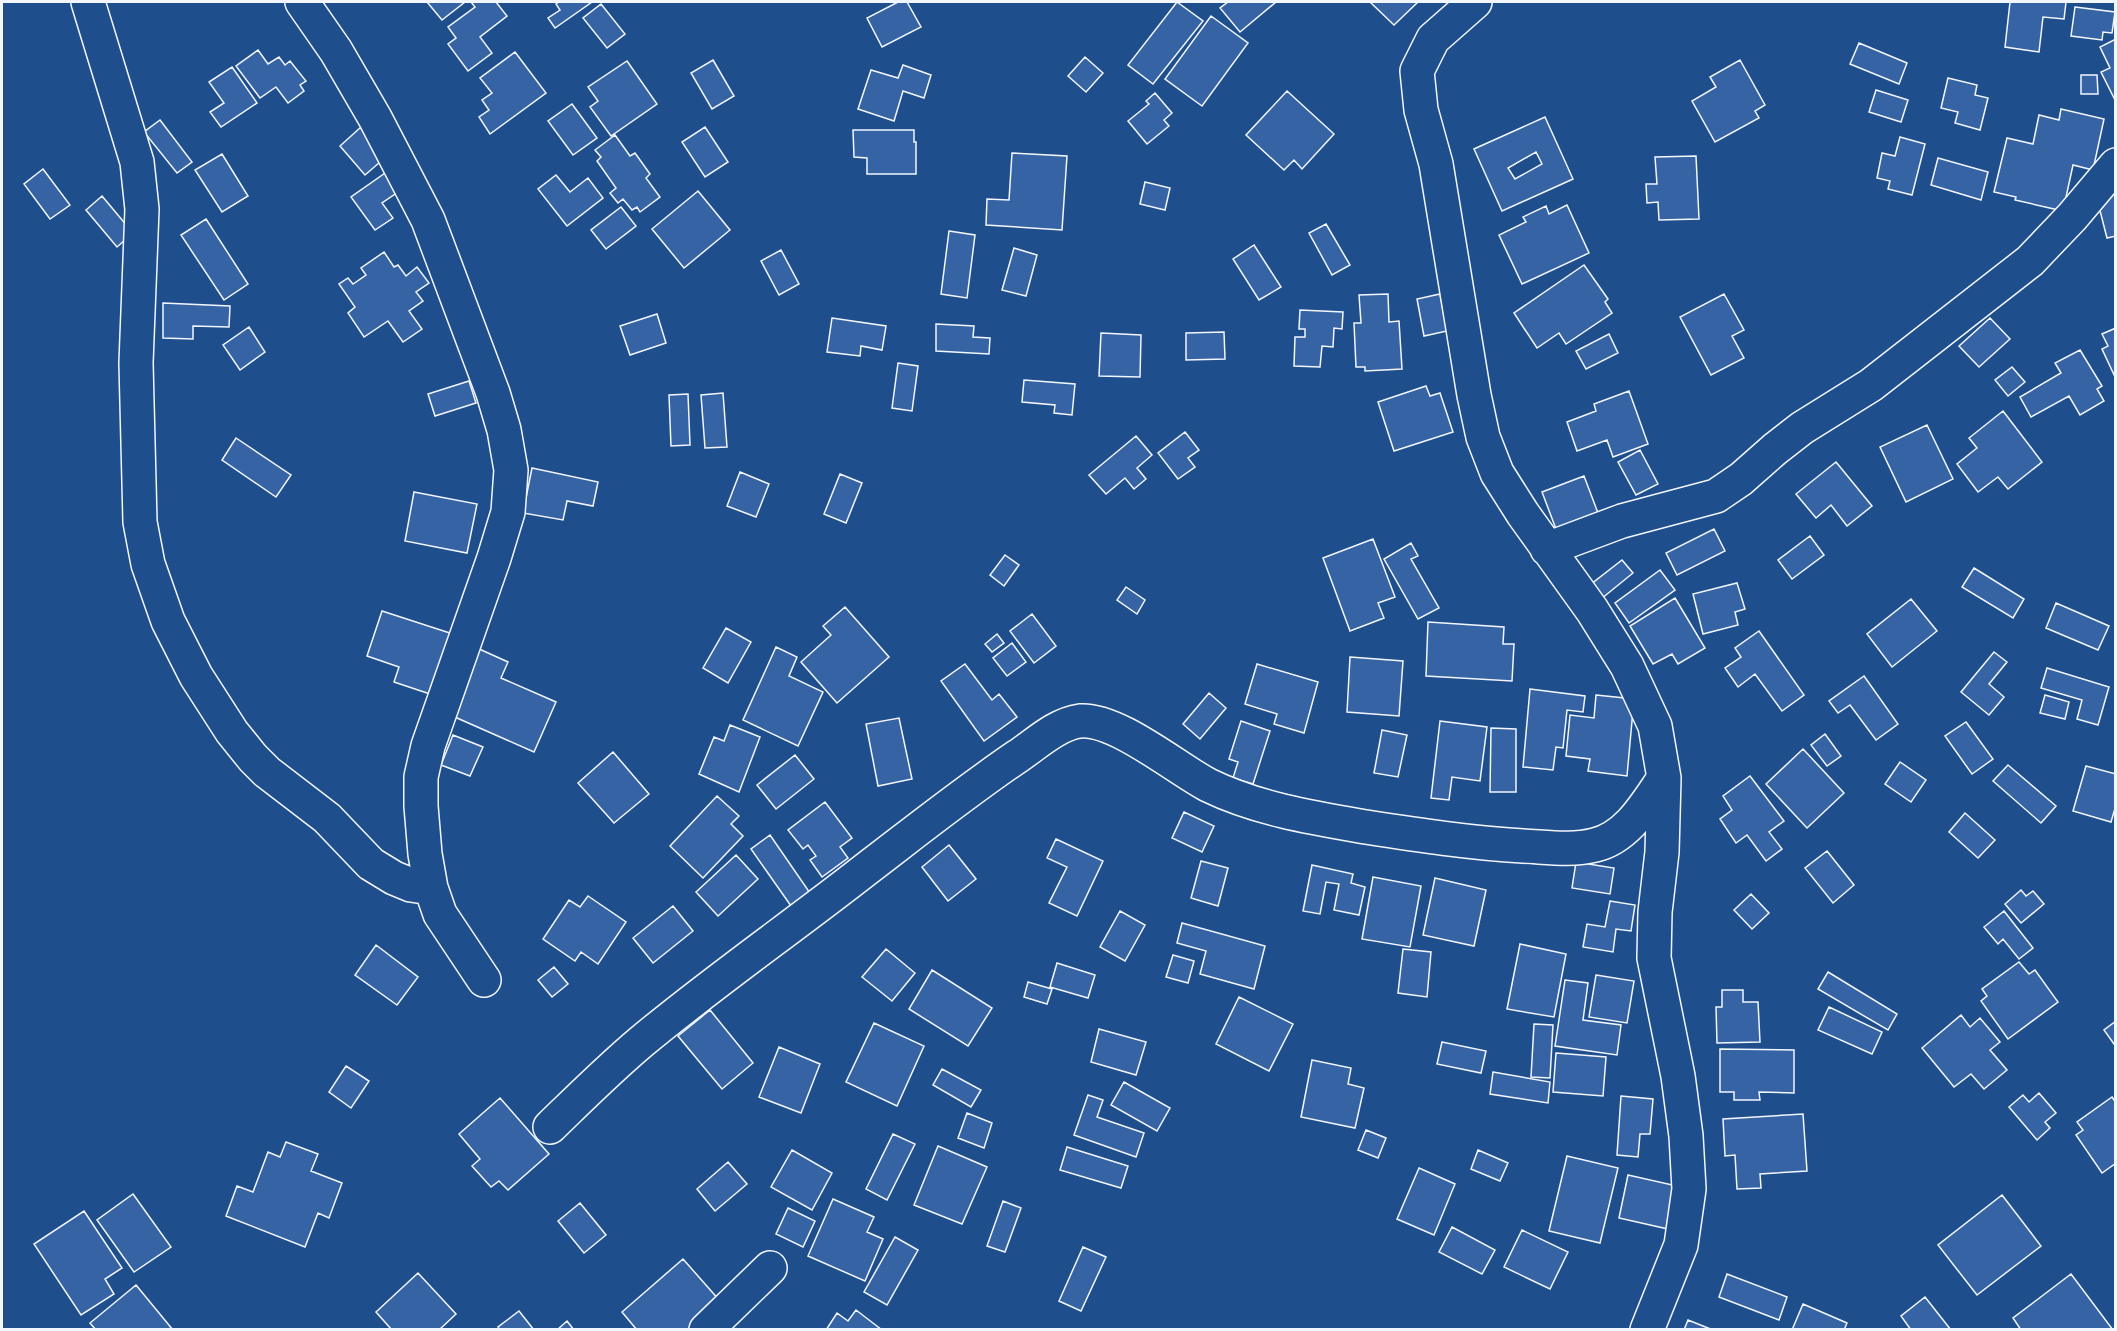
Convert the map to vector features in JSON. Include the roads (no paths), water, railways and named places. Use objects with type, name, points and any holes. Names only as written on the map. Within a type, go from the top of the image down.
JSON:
[{"type":"street","points":[[88,2],[137,162],[142,209],[136,363],[140,522],[148,564],[168,621],[196,676],[232,732],[253,758],[267,772],[327,818],[372,864],[394,879],[430,888]]},
{"type":"street","points":[[302,2],[336,51],[375,118],[428,220],[493,393],[504,430],[511,470],[508,512],[428,746],[421,777],[425,854],[430,888],[440,914],[484,980]]},
{"type":"street","points":[[1475,2],[1434,39],[1417,71],[1421,110],[1436,164],[1473,395],[1483,437],[1497,472],[1522,514],[1592,610],[1627,666],[1655,726],[1664,778],[1662,852],[1655,912],[1654,958],[1678,1076],[1686,1136],[1689,1189],[1681,1245],[1647,1329]]},
{"type":"street","points":[[1547,549],[1622,521],[1716,496],[1741,479],[1802,428],[1879,379],[2031,261],[2072,218],[2115,165]]},
{"type":"street","points":[[550,1127],[632,1051],[692,1001],[925,822],[1063,726],[1080,722],[1100,723],[1136,741],[1208,784],[1244,800],[1312,818],[1490,844],[1566,848],[1596,845],[1617,835],[1638,815],[1664,778]]},
{"type":"street","points":[[705,1329],[770,1268]]}]
